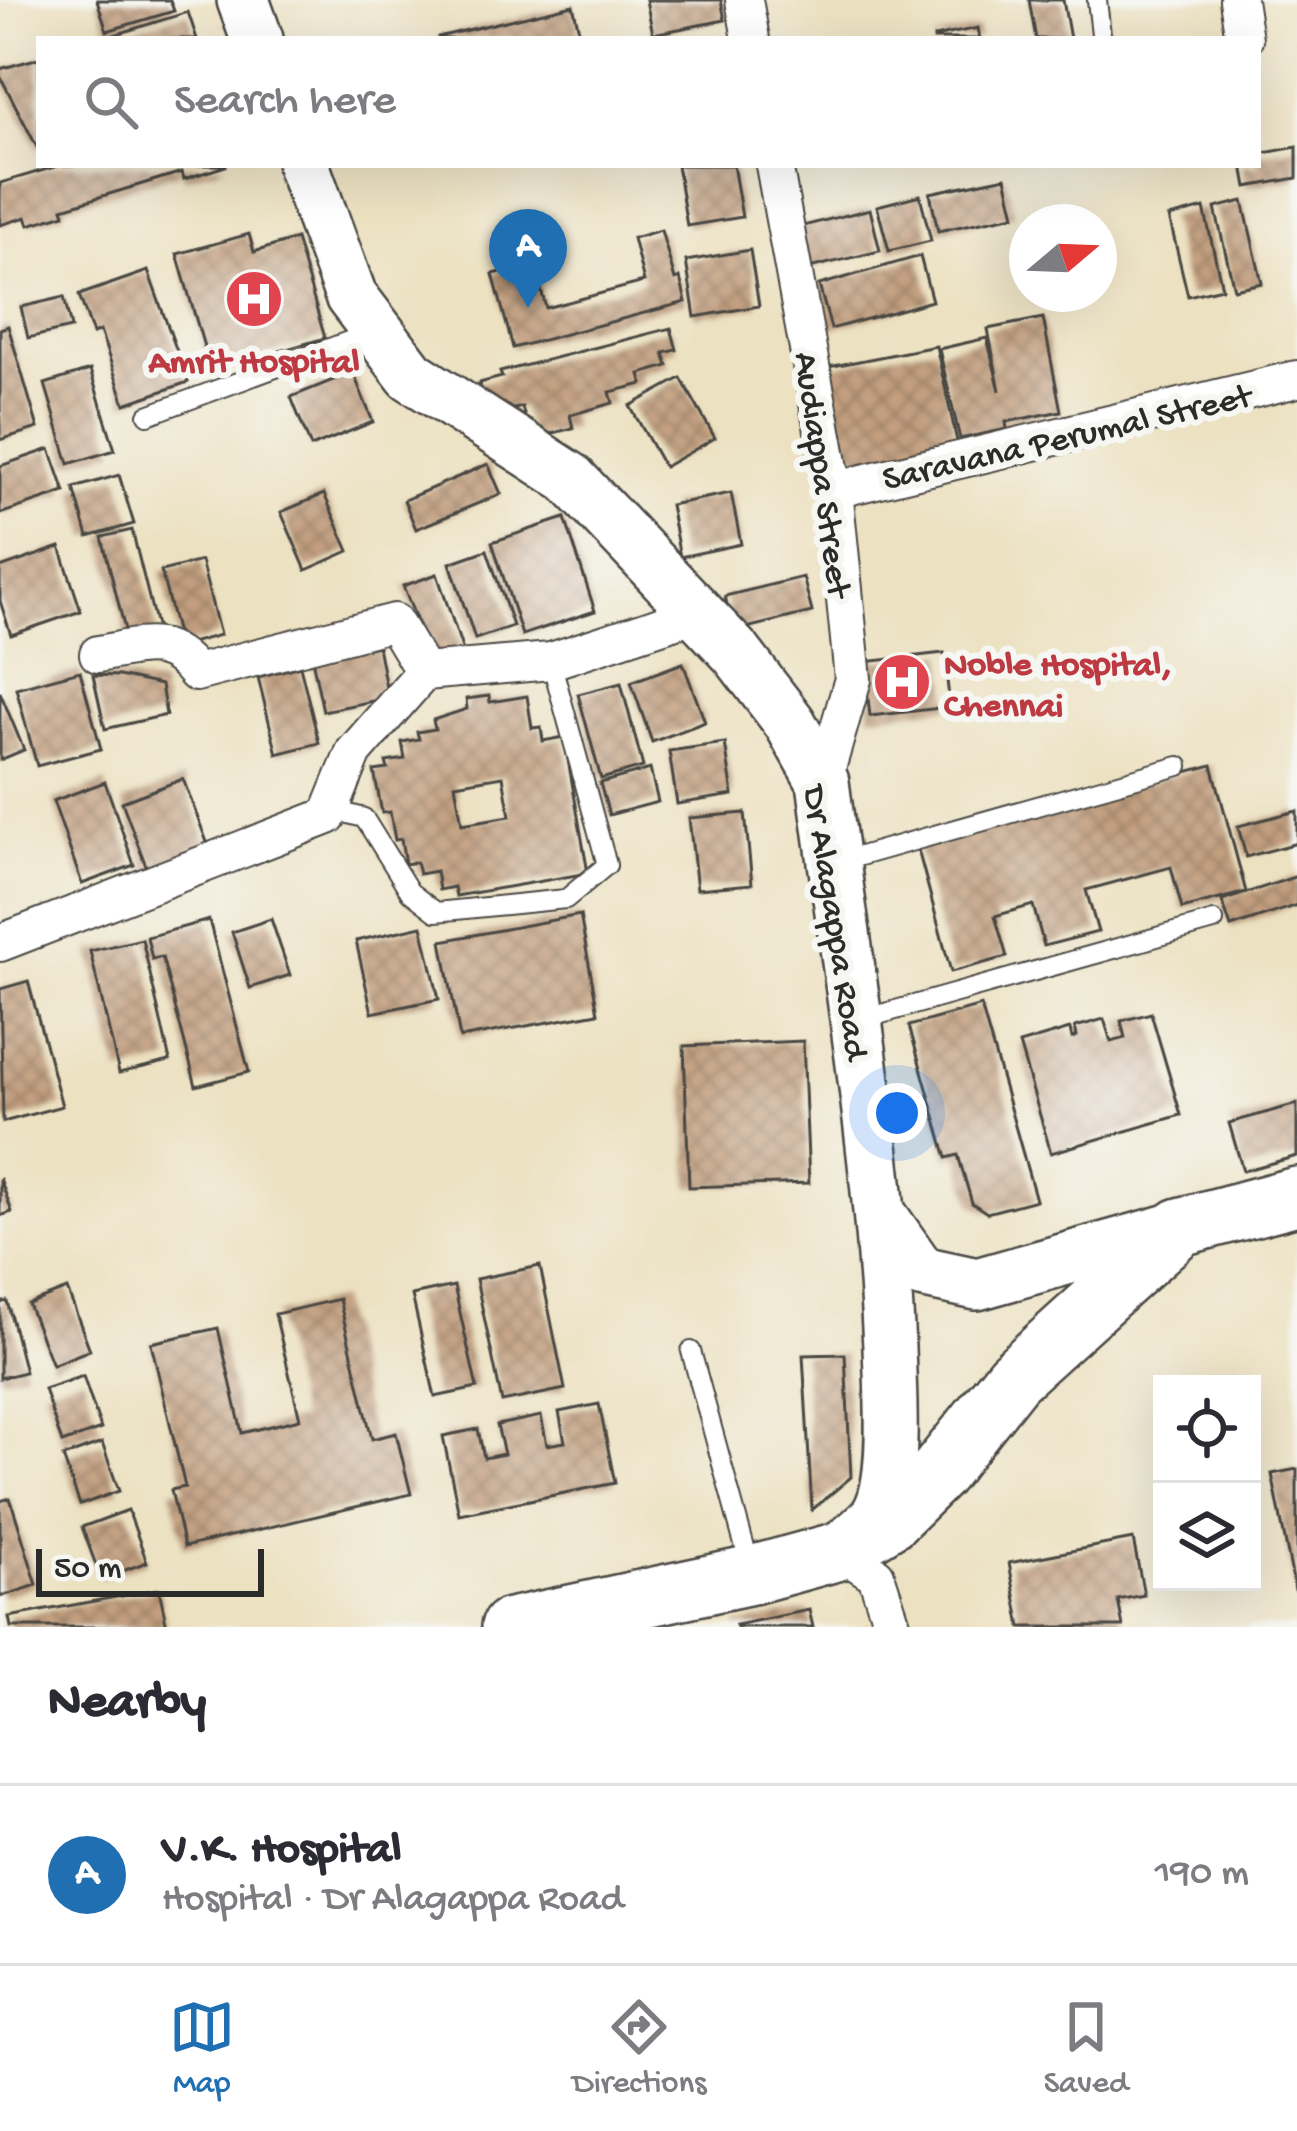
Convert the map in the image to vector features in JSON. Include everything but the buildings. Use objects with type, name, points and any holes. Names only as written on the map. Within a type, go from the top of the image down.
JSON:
[{"type":"main road","points":[[243,0],[256,36]]},
{"type":"main road","name":"Dr Alagappa Road","points":[[304,168],[351,296],[411,375],[570,478],[736,654],[790,723],[823,782],[882,1218],[892,1438],[878,1514],[839,1551]]},
{"type":"main road","points":[[882,1218],[921,1272],[977,1284],[1297,1196]]},
{"type":"main road","points":[[511,1627],[752,1575],[839,1551],[891,1519],[937,1474],[1013,1378],[1180,1227]]},
{"type":"street","points":[[744,0],[750,36]]},
{"type":"street","points":[[1238,0],[1244,36]]},
{"type":"street","name":"Audiappa Street","points":[[775,168],[834,490],[853,680],[823,782]]},
{"type":"street","name":"Saravana Perumal Street","points":[[834,490],[1297,379]]},
{"type":"street","points":[[0,943],[328,816],[354,752],[424,672],[551,661],[697,613]]},
{"type":"street","points":[[98,654],[160,644],[182,655],[196,673],[394,622],[424,672]]},
{"type":"street","points":[[839,1551],[876,1575],[893,1627]]},
{"type":"lane","points":[[1096,0],[1101,34]]},
{"type":"lane","points":[[148,415],[377,330]]},
{"type":"lane","points":[[330,809],[364,818],[410,892],[436,912],[566,899],[608,865],[551,661]]},
{"type":"lane","points":[[834,864],[1179,766]]},
{"type":"lane","points":[[856,1021],[1214,922]]},
{"type":"lane","points":[[691,1351],[752,1575]]},
{"type":"place","name":"Amrit Hospital","points":[[254,299]]},
{"type":"place","name":"V.K. Hospital","points":[[528,308]]},
{"type":"place","name":"Noble Hospital, Chennai","points":[[902,682]]}]
